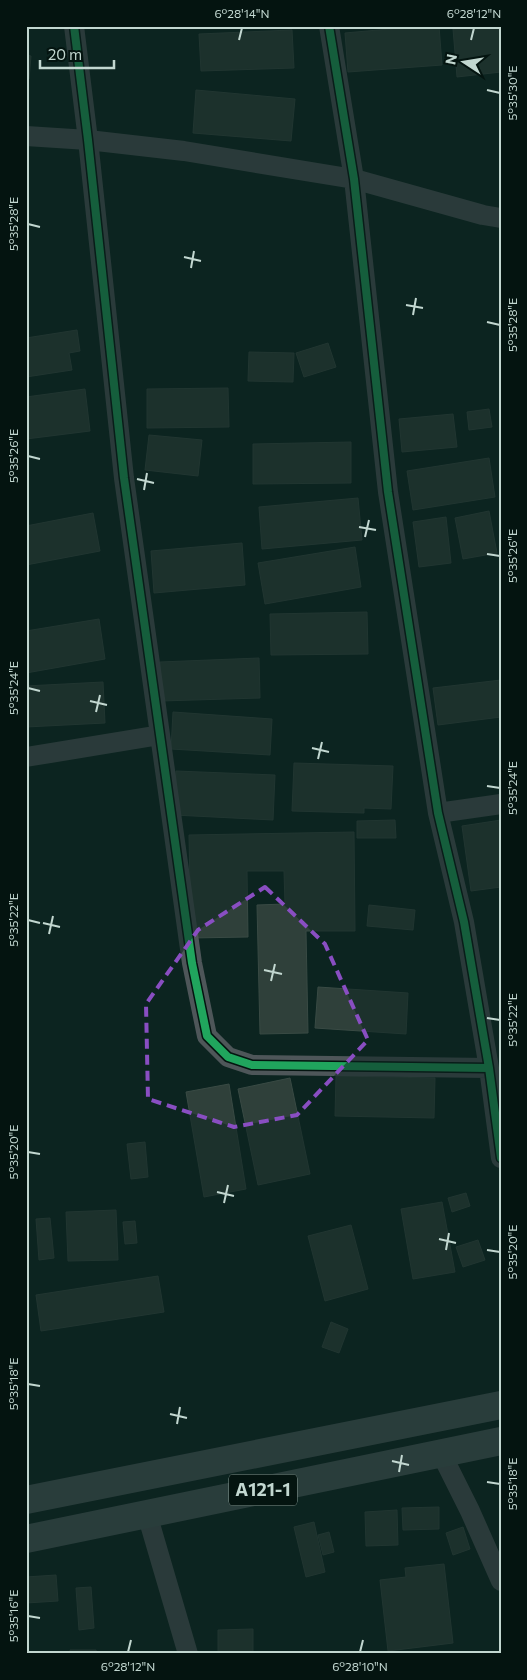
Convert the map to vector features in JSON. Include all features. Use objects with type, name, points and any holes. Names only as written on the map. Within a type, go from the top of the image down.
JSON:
[{"type":"highway","name":"A121-1","points":[[26,1500],[501,1405]]},
{"type":"highway","name":"A121-1","points":[[26,1539],[501,1441]]},
{"type":"street","points":[[74,26],[124,478],[192,962],[207,1036],[228,1058],[252,1065],[489,1068]]},
{"type":"street","points":[[329,26],[354,179],[388,492],[438,813],[464,922],[489,1068],[501,1158]]},
{"type":"street","points":[[26,136],[88,140],[184,151],[354,179],[483,215],[501,218]]},
{"type":"street","points":[[26,757],[160,735]]},
{"type":"street","points":[[438,813],[501,804]]},
{"type":"street","points":[[441,1453],[470,1511],[501,1581]]},
{"type":"street","points":[[147,1514],[188,1654]]},
{"type":"highlighted area","points":[[265,887],[325,944],[368,1040],[297,1115],[234,1127],[148,1099],[146,1004],[198,930]]},
{"type":"building","points":[[439,26],[442,65],[348,72],[345,33]]},
{"type":"building","points":[[501,26],[501,72],[457,77],[453,29]]},
{"type":"building","points":[[292,30],[294,68],[201,71],[199,34]]},
{"type":"building","points":[[26,55],[31,56],[29,79],[26,79]]},
{"type":"building","points":[[196,90],[295,99],[291,141],[193,133]]},
{"type":"building","points":[[77,330],[80,351],[69,353],[72,370],[26,377],[26,338]]},
{"type":"building","points":[[328,343],[336,367],[304,377],[296,353]]},
{"type":"building","points":[[249,352],[294,353],[293,382],[248,381]]},
{"type":"building","points":[[228,388],[229,427],[147,428],[147,389]]},
{"type":"building","points":[[85,389],[90,431],[26,439],[26,397]]},
{"type":"building","points":[[489,409],[492,427],[469,430],[467,412]]},
{"type":"building","points":[[453,414],[457,447],[402,452],[399,419]]},
{"type":"building","points":[[149,435],[202,440],[198,476],[145,470]]},
{"type":"building","points":[[351,442],[351,483],[253,484],[253,444]]},
{"type":"building","points":[[489,458],[495,497],[413,510],[407,471]]},
{"type":"building","points":[[358,498],[362,540],[262,549],[259,507]]},
{"type":"building","points":[[489,511],[497,553],[463,559],[455,518]]},
{"type":"building","points":[[93,513],[100,551],[26,565],[26,526]]},
{"type":"building","points":[[446,517],[451,563],[419,567],[413,522]]},
{"type":"building","points":[[242,543],[245,585],[154,593],[151,551]]},
{"type":"building","points":[[355,547],[361,587],[265,604],[258,563]]},
{"type":"building","points":[[367,612],[368,654],[271,655],[270,614]]},
{"type":"building","points":[[99,619],[105,659],[26,673],[26,631]]},
{"type":"building","points":[[259,658],[260,698],[161,701],[160,662]]},
{"type":"building","points":[[501,680],[501,717],[438,725],[433,688]]},
{"type":"building","points":[[103,682],[105,723],[26,727],[26,686]]},
{"type":"building","points":[[173,712],[272,719],[270,755],[171,749]]},
{"type":"building","points":[[294,763],[393,766],[391,809],[364,808],[364,813],[292,811]]},
{"type":"building","points":[[176,771],[275,775],[273,820],[174,815]]},
{"type":"building","points":[[395,820],[396,838],[357,838],[357,821]]},
{"type":"building","points":[[501,820],[501,887],[471,891],[462,826]]},
{"type":"building","points":[[354,832],[355,931],[306,931],[308,1033],[260,1034],[257,905],[285,904],[284,871],[247,871],[248,937],[191,938],[189,835]]},
{"type":"building","points":[[369,905],[415,910],[413,930],[367,926]]},
{"type":"building","points":[[318,987],[408,993],[406,1034],[315,1028]]},
{"type":"building","points":[[336,1076],[435,1078],[434,1118],[335,1116]]},
{"type":"building","points":[[290,1078],[310,1174],[258,1185],[238,1089]]},
{"type":"building","points":[[229,1084],[246,1189],[204,1197],[186,1092]]},
{"type":"building","points":[[145,1142],[148,1177],[131,1179],[127,1144]]},
{"type":"building","points":[[466,1193],[470,1206],[452,1212],[448,1198]]},
{"type":"building","points":[[442,1202],[455,1272],[413,1279],[401,1209]]},
{"type":"building","points":[[116,1210],[118,1260],[68,1261],[66,1212]]},
{"type":"building","points":[[50,1218],[54,1258],[39,1260],[36,1219]]},
{"type":"building","points":[[135,1221],[137,1243],[125,1244],[123,1222]]},
{"type":"building","points":[[351,1225],[368,1289],[325,1301],[308,1236]]},
{"type":"building","points":[[478,1240],[485,1260],[463,1267],[456,1247]]},
{"type":"building","points":[[158,1276],[164,1312],[41,1331],[36,1295]]},
{"type":"building","points":[[331,1322],[348,1329],[339,1353],[322,1347]]},
{"type":"building","points":[[439,1507],[439,1529],[403,1530],[402,1508]]},
{"type":"building","points":[[397,1510],[398,1545],[366,1546],[365,1512]]},
{"type":"building","points":[[314,1522],[325,1572],[306,1577],[294,1527]]},
{"type":"building","points":[[463,1527],[470,1549],[453,1555],[446,1533]]},
{"type":"building","points":[[329,1532],[334,1552],[323,1555],[318,1535]]},
{"type":"building","points":[[444,1564],[453,1643],[388,1651],[380,1580],[406,1577],[405,1568]]},
{"type":"building","points":[[56,1575],[58,1601],[26,1603],[26,1577]]},
{"type":"building","points":[[91,1587],[94,1628],[79,1630],[76,1588]]},
{"type":"building","points":[[253,1629],[253,1654],[218,1654],[218,1630]]},
{"type":"building","points":[[70,1650],[96,1650],[97,1654],[70,1654]]},
{"type":"cycle path","points":[[74,26],[124,478],[192,963],[207,1036],[228,1057],[252,1065],[489,1068]]},
{"type":"cycle path","points":[[329,26],[354,179],[388,492],[438,813],[464,922],[489,1068],[501,1158]]}]
